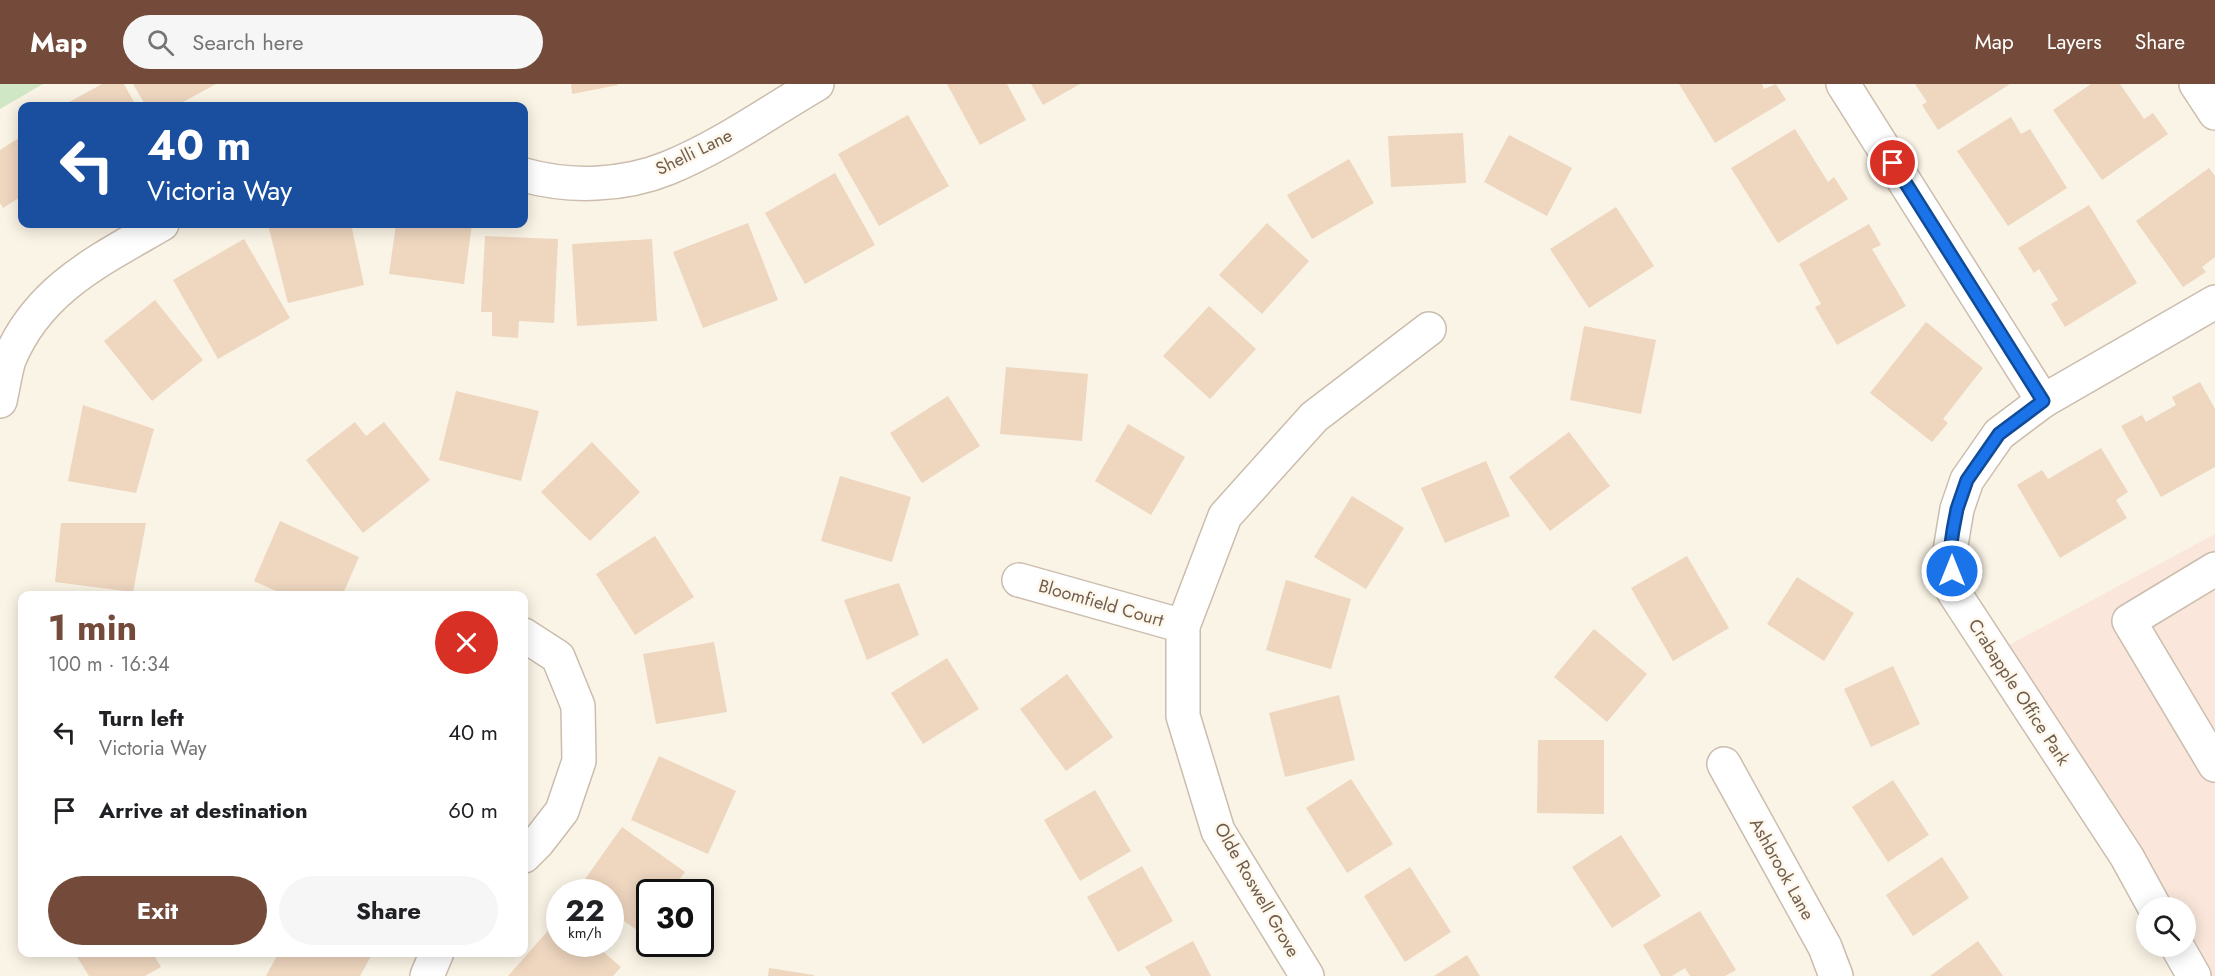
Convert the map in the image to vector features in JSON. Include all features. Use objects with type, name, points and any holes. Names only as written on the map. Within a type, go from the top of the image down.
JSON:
[{"type":"street","name":"Shelli Lane","points":[[528,176],[571,183],[618,182],[667,168],[703,151],[817,84]]},
{"type":"street","points":[[1843,84],[2043,401]]},
{"type":"street","points":[[2196,84],[2215,113]]},
{"type":"street","points":[[0,401],[9,361],[32,318],[54,292],[85,268],[155,228]]},
{"type":"street","name":"Crabapple Office Park","points":[[2149,897],[2127,857],[1953,591],[1950,551],[1957,509],[1967,480],[1999,434],[2043,401],[2215,302]]},
{"type":"street","name":"Olde Roswell Grove","points":[[1307,976],[1218,831],[1183,717],[1184,626],[1225,516],[1314,417],[1429,329]]},
{"type":"street","points":[[2215,569],[2129,621],[2215,765]]},
{"type":"street","name":"Bloomfield Court","points":[[1019,580],[1184,626]]},
{"type":"street","points":[[528,637],[558,657],[578,706],[579,761],[562,811],[528,852]]},
{"type":"street","name":"Ashbrook Lane","points":[[1724,764],[1825,947],[1836,976]]},
{"type":"street","points":[[427,976],[435,957]]},
{"type":"street","points":[[2183,957],[2194,976]]},
{"type":"shaded area","points":[[2215,534],[2215,976],[2194,976],[2189,957],[2196,957],[2196,897],[2146,897],[1998,651]]},
{"type":"green space","points":[[0,84],[43,84],[0,109]]},
{"type":"building","points":[[102,84],[124,84],[134,102],[69,102]]},
{"type":"building","points":[[133,84],[216,84],[183,102],[144,102]]},
{"type":"building","points":[[571,84],[617,84],[618,85],[572,94]]},
{"type":"building","points":[[947,84],[1007,84],[1026,120],[980,145]]},
{"type":"building","points":[[1031,84],[1080,84],[1043,105]]},
{"type":"building","points":[[1679,84],[1762,84],[1764,89],[1776,84],[1786,100],[1715,143]]},
{"type":"building","points":[[1915,84],[2010,84],[1938,130],[1922,105],[1927,102]]},
{"type":"building","points":[[2091,84],[2120,84],[2144,119],[2153,113],[2168,134],[2102,180],[2053,110]]},
{"type":"building","points":[[908,115],[949,186],[879,226],[838,154]]},
{"type":"building","points":[[2011,117],[2021,134],[2030,129],[2067,188],[2008,226],[1957,151]]},
{"type":"building","points":[[1795,129],[1828,182],[1834,177],[1848,199],[1778,243],[1731,168]]},
{"type":"building","points":[[1463,133],[1466,183],[1391,187],[1388,136]]},
{"type":"building","points":[[1509,135],[1572,168],[1547,216],[1484,182]]},
{"type":"building","points":[[18,139],[18,199],[3,208],[0,203],[0,150]]},
{"type":"building","points":[[1349,159],[1374,203],[1312,239],[1287,195]]},
{"type":"building","points":[[2209,168],[2215,176],[2215,257],[2202,267],[2206,272],[2183,287],[2136,221]]},
{"type":"building","points":[[835,173],[875,245],[805,284],[765,213]]},
{"type":"building","points":[[2089,205],[2137,283],[2065,327],[2051,304],[2058,300],[2039,269],[2034,273],[2018,248]]},
{"type":"building","points":[[1616,207],[1654,266],[1589,308],[1550,249]]},
{"type":"building","points":[[748,223],[778,300],[703,328],[673,252]]},
{"type":"building","points":[[1267,223],[1309,261],[1262,314],[1219,275]]},
{"type":"building","points":[[1869,224],[1881,245],[1872,249],[1906,306],[1837,345],[1815,307],[1821,304],[1799,264]]},
{"type":"building","points":[[269,228],[352,228],[364,285],[288,303]]},
{"type":"building","points":[[395,228],[471,228],[464,284],[389,274]]},
{"type":"building","points":[[485,236],[558,239],[554,323],[519,321],[518,338],[492,336],[492,312],[481,312]]},
{"type":"building","points":[[244,239],[290,318],[218,359],[173,280]]},
{"type":"building","points":[[652,239],[657,321],[577,326],[572,244]]},
{"type":"building","points":[[155,300],[203,360],[152,401],[104,341]]},
{"type":"building","points":[[1209,306],[1256,349],[1210,399],[1163,356]]},
{"type":"building","points":[[1926,322],[1983,368],[1943,419],[1948,423],[1932,442],[1870,393]]},
{"type":"building","points":[[1584,326],[1656,340],[1641,414],[1570,400]]},
{"type":"building","points":[[1006,367],[1088,374],[1082,441],[1000,434]]},
{"type":"building","points":[[2200,382],[2215,409],[2215,467],[2161,497],[2121,426],[2142,415],[2146,422],[2176,405],[2172,397]]},
{"type":"building","points":[[456,391],[539,411],[521,481],[439,460]]},
{"type":"building","points":[[948,396],[980,446],[922,483],[890,433]]},
{"type":"building","points":[[83,405],[154,429],[136,493],[68,481]]},
{"type":"building","points":[[355,422],[366,436],[384,422],[430,480],[363,533],[306,460]]},
{"type":"building","points":[[1128,424],[1185,457],[1151,515],[1095,481]]},
{"type":"building","points":[[1569,432],[1610,486],[1550,531],[1509,477]]},
{"type":"building","points":[[592,442],[640,492],[590,541],[541,492]]},
{"type":"building","points":[[2101,448],[2128,492],[2116,500],[2127,518],[2060,558],[2017,485],[2042,470],[2048,479]]},
{"type":"building","points":[[1486,461],[1510,516],[1445,543],[1421,488]]},
{"type":"building","points":[[840,476],[911,497],[892,562],[821,541]]},
{"type":"building","points":[[1352,496],[1404,528],[1366,589],[1314,557]]},
{"type":"building","points":[[280,521],[359,557],[344,591],[276,591],[254,581]]},
{"type":"building","points":[[61,523],[146,523],[133,591],[55,582]]},
{"type":"building","points":[[655,536],[694,597],[635,635],[596,574]]},
{"type":"building","points":[[1687,556],[1729,628],[1673,661],[1631,588]]},
{"type":"building","points":[[1797,577],[1854,613],[1824,661],[1767,624]]},
{"type":"building","points":[[1286,580],[1351,599],[1331,669],[1266,650]]},
{"type":"building","points":[[899,583],[919,635],[867,660],[844,600]]},
{"type":"building","points":[[1594,629],[1647,674],[1607,722],[1554,677]]},
{"type":"building","points":[[714,642],[727,712],[656,724],[643,654]]},
{"type":"building","points":[[947,658],[979,709],[923,744],[891,693]]},
{"type":"building","points":[[1893,666],[1920,724],[1871,747],[1844,689]]},
{"type":"building","points":[[1067,674],[1113,737],[1066,771],[1020,709]]},
{"type":"building","points":[[1339,695],[1355,760],[1285,777],[1269,713]]},
{"type":"building","points":[[1538,740],[1604,740],[1604,814],[1537,813]]},
{"type":"building","points":[[659,756],[736,791],[708,854],[631,820]]},
{"type":"building","points":[[1351,779],[1393,844],[1347,873],[1306,808]]},
{"type":"building","points":[[1893,780],[1929,835],[1888,862],[1852,807]]},
{"type":"building","points":[[1095,790],[1131,851],[1080,881],[1044,820]]},
{"type":"building","points":[[622,827],[685,872],[680,879],[636,879],[636,929],[624,921],[624,879],[585,879]]},
{"type":"building","points":[[1621,835],[1661,896],[1612,928],[1572,867]]},
{"type":"building","points":[[1942,857],[1969,898],[1913,936],[1886,895]]},
{"type":"building","points":[[1142,866],[1173,921],[1118,952],[1087,897]]},
{"type":"building","points":[[1410,867],[1451,932],[1405,962],[1364,896]]},
{"type":"building","points":[[1700,911],[1736,970],[1725,976],[1690,976],[1685,968],[1672,976],[1661,976],[1643,945]]},
{"type":"building","points":[[546,933],[546,957],[609,957],[621,967],[613,976],[508,976],[525,957],[528,957],[528,953]]},
{"type":"building","points":[[1193,941],[1211,976],[1151,976],[1145,967]]},
{"type":"building","points":[[1978,941],[2003,976],[1930,976]]},
{"type":"building","points":[[1467,955],[1480,976],[1434,976]]},
{"type":"building","points":[[77,957],[155,957],[161,967],[145,976],[89,976]]},
{"type":"building","points":[[276,957],[370,957],[360,976],[266,976]]},
{"type":"building","points":[[769,968],[814,975],[814,976],[768,976]]},
{"type":"route","points":[[1893,163],[2043,401],[1999,434],[1967,480],[1957,509],[1953,530],[1950,551],[1952,571]]}]
